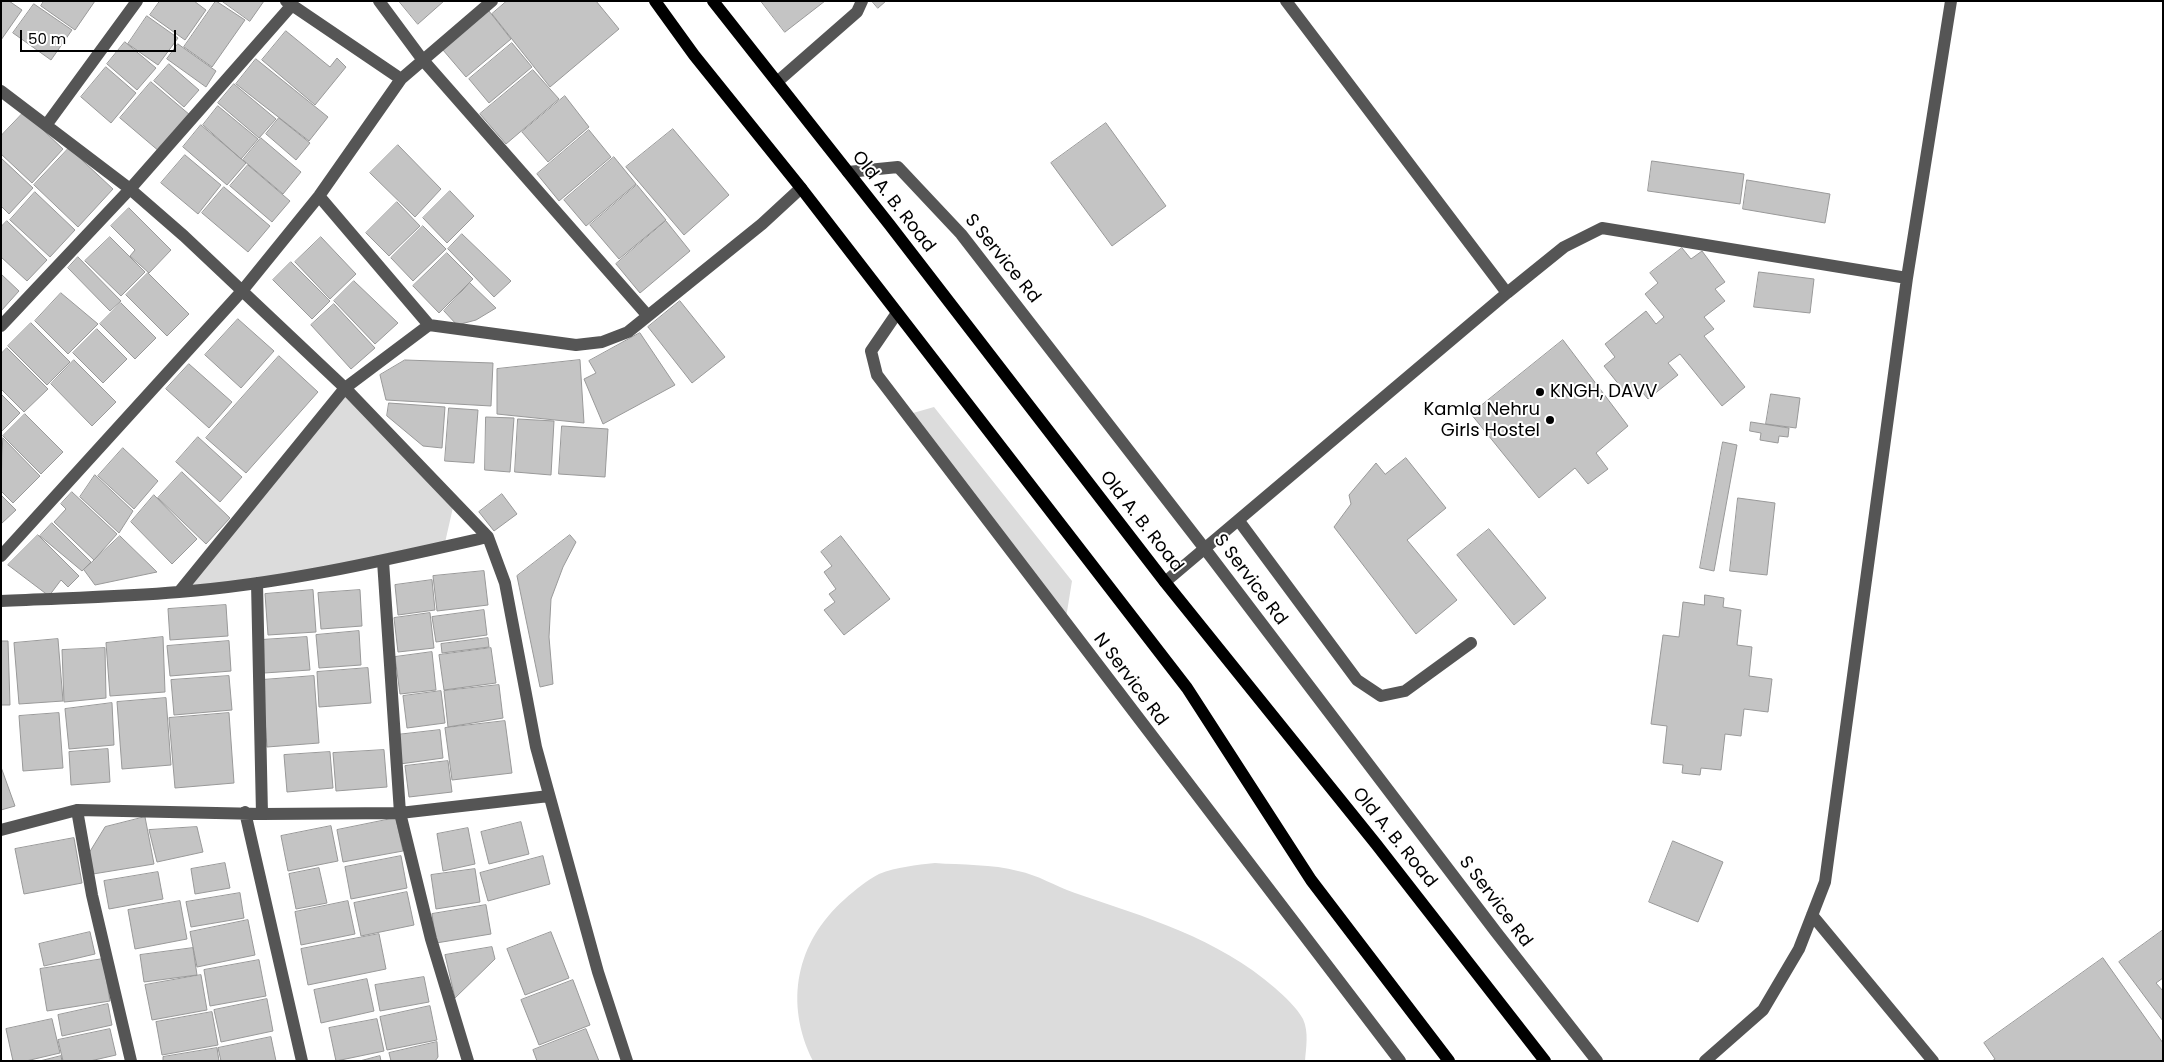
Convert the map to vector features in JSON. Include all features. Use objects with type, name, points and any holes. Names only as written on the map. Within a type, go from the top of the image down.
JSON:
[{"type":"main road","points":[[655,1],[694,54],[801,188],[1187,688],[1311,880],[1449,1061]]},
{"type":"main road","name":"Old A. B. Road","points":[[713,1],[848,172],[1165,582],[1376,844],[1545,1061]]},
{"type":"street","points":[[47,124],[137,1]]},
{"type":"street","points":[[379,1],[422,59],[648,316]]},
{"type":"street","points":[[1,556],[242,291],[320,196],[401,79],[422,59],[492,1]]},
{"type":"street","points":[[777,82],[857,12],[862,1]]},
{"type":"street","points":[[1286,1],[1507,293]]},
{"type":"street","points":[[1705,1061],[1763,1010],[1799,949],[1825,882],[1907,278],[1951,1]]},
{"type":"street","points":[[1,326],[130,189],[289,3],[401,79]]},
{"type":"street","points":[[3,97],[47,124],[130,189],[184,236],[346,388],[488,537],[504,583],[536,747],[598,972],[627,1061]]},
{"type":"street","name":"S Service Rd","points":[[848,172],[898,167],[961,234],[1205,549],[1596,1061]]},
{"type":"street","points":[[320,196],[429,325],[576,345],[602,342],[628,332],[762,224],[801,188]]},
{"type":"street","points":[[1165,582],[1507,293],[1564,247],[1602,228],[1907,278]]},
{"type":"street","name":"N Service Rd","points":[[897,313],[871,351],[877,375],[1400,1061]]},
{"type":"street","points":[[179,592],[346,388],[429,325]]},
{"type":"street","points":[[1239,521],[1357,680],[1381,696],[1405,691],[1471,643]]},
{"type":"street","points":[[1,601],[179,592],[257,583],[383,560],[488,537]]},
{"type":"street","points":[[383,560],[400,813],[431,939],[468,1061]]},
{"type":"street","points":[[257,583],[262,814]]},
{"type":"street","points":[[1,830],[77,810],[246,812],[262,814],[400,813],[550,796]]},
{"type":"street","points":[[77,810],[92,895],[131,1061]]},
{"type":"street","points":[[246,812],[302,1061]]},
{"type":"street","points":[[1812,915],[1934,1061]]},
{"type":"shaded area","points":[[345,388],[454,503],[444,547],[179,592]]},
{"type":"shaded area","points":[[934,407],[1072,581],[1065,624],[906,415]]},
{"type":"shaded area","points":[[935,863],[988,866],[1025,873],[1075,893],[1154,920],[1230,955],[1275,988],[1287,999],[1303,1019],[1307,1040],[1305,1061],[813,1061],[804,1039],[797,996],[800,974],[815,934],[828,916],[845,899],[875,876],[900,868]]},
{"type":"building","points":[[1,1],[9,1],[22,10],[1,40]]},
{"type":"building","points":[[44,1],[95,1],[75,30],[41,6]]},
{"type":"building","points":[[160,1],[194,1],[206,10],[185,40],[150,15]]},
{"type":"building","points":[[216,1],[245,20],[212,67],[184,47]]},
{"type":"building","points":[[222,1],[264,1],[250,21]]},
{"type":"building","points":[[399,1],[444,1],[418,24]]},
{"type":"building","points":[[507,1],[596,1],[619,29],[550,87],[492,14]]},
{"type":"building","points":[[761,1],[825,1],[785,32]]},
{"type":"building","points":[[872,1],[886,1],[878,8]]},
{"type":"building","points":[[34,4],[72,30],[51,60],[13,33]]},
{"type":"building","points":[[489,11],[511,39],[466,77],[443,50]]},
{"type":"building","points":[[147,16],[178,38],[158,65],[128,44]]},
{"type":"building","points":[[286,31],[330,67],[337,58],[346,67],[315,105],[262,60]]},
{"type":"building","points":[[125,42],[156,68],[137,90],[107,64]]},
{"type":"building","points":[[512,43],[532,67],[489,103],[469,79]]},
{"type":"building","points":[[178,44],[216,71],[206,87],[167,59]]},
{"type":"building","points":[[256,59],[328,117],[309,141],[236,84]]},
{"type":"building","points":[[169,64],[199,90],[184,107],[154,81]]},
{"type":"building","points":[[106,67],[136,93],[111,123],[81,97]]},
{"type":"building","points":[[533,70],[559,99],[506,144],[480,114]]},
{"type":"building","points":[[151,82],[190,115],[160,152],[120,118]]},
{"type":"building","points":[[234,84],[276,119],[259,138],[218,103]]},
{"type":"building","points":[[565,96],[589,127],[548,162],[522,132]]},
{"type":"building","points":[[218,106],[258,139],[241,159],[203,125]]},
{"type":"building","points":[[24,112],[63,149],[32,183],[1,154],[1,136]]},
{"type":"building","points":[[279,118],[310,143],[296,160],[266,134]]},
{"type":"building","points":[[1106,123],[1166,206],[1112,246],[1051,163]]},
{"type":"building","points":[[201,125],[246,163],[227,185],[183,147]]},
{"type":"building","points":[[673,129],[729,195],[684,235],[626,167]]},
{"type":"building","points":[[589,130],[611,157],[559,201],[537,174]]},
{"type":"building","points":[[261,138],[301,172],[283,194],[243,160]]},
{"type":"building","points":[[398,145],[441,189],[415,217],[370,173]]},
{"type":"building","points":[[69,148],[113,189],[78,227],[34,185]]},
{"type":"building","points":[[185,155],[221,185],[198,214],[161,183]]},
{"type":"building","points":[[614,157],[636,184],[586,226],[564,200]]},
{"type":"building","points":[[1,158],[33,188],[9,214],[1,206]]},
{"type":"building","points":[[1652,161],[1744,174],[1740,204],[1648,191]]},
{"type":"building","points":[[248,165],[290,201],[272,222],[230,186]]},
{"type":"building","points":[[1747,180],[1830,194],[1825,223],[1743,209]]},
{"type":"building","points":[[637,185],[666,220],[619,259],[590,225]]},
{"type":"building","points":[[224,187],[270,226],[248,252],[202,213]]},
{"type":"building","points":[[450,191],[474,216],[447,243],[423,218]]},
{"type":"building","points":[[35,192],[75,230],[50,257],[10,220]]},
{"type":"building","points":[[397,202],[420,226],[389,256],[366,233]]},
{"type":"building","points":[[129,208],[171,250],[149,273],[130,256],[135,250],[111,226]]},
{"type":"building","points":[[7,221],[47,260],[27,281],[1,257],[1,227]]},
{"type":"building","points":[[666,221],[690,251],[640,293],[616,264]]},
{"type":"building","points":[[423,226],[446,249],[413,281],[391,258]]},
{"type":"building","points":[[462,234],[511,281],[494,297],[448,249]]},
{"type":"building","points":[[110,237],[145,272],[121,296],[85,261]]},
{"type":"building","points":[[321,237],[356,274],[330,299],[295,262]]},
{"type":"building","points":[[1682,248],[1691,259],[1702,251],[1725,282],[1715,289],[1725,301],[1704,317],[1714,329],[1704,336],[1745,387],[1722,406],[1680,354],[1668,363],[1678,375],[1648,399],[1638,387],[1628,396],[1604,366],[1615,357],[1605,344],[1646,311],[1656,324],[1664,317],[1645,294],[1658,283],[1650,273]]},
{"type":"building","points":[[447,253],[473,279],[439,313],[413,286]]},
{"type":"building","points":[[78,257],[121,301],[110,311],[68,268]]},
{"type":"building","points":[[291,262],[330,301],[312,319],[273,280]]},
{"type":"building","points":[[1759,272],[1814,279],[1810,313],[1754,307]]},
{"type":"building","points":[[148,273],[189,314],[167,336],[126,295]]},
{"type":"building","points":[[1,274],[19,291],[1,311]]},
{"type":"building","points":[[354,281],[398,323],[375,344],[334,301]]},
{"type":"building","points":[[470,283],[496,308],[476,320],[457,325],[444,311]]},
{"type":"building","points":[[61,293],[98,324],[68,354],[35,321]]},
{"type":"building","points":[[680,301],[725,357],[692,383],[648,327]]},
{"type":"building","points":[[121,303],[156,338],[135,359],[100,324]]},
{"type":"building","points":[[334,304],[375,348],[351,369],[311,325]]},
{"type":"building","points":[[238,319],[274,351],[241,388],[205,355]]},
{"type":"building","points":[[31,323],[70,362],[47,385],[8,346]]},
{"type":"building","points":[[97,329],[127,359],[103,383],[73,353]]},
{"type":"building","points":[[640,333],[675,385],[603,424],[584,379],[596,373],[589,361]]},
{"type":"building","name":"Kamla Nehru Girls Hostel","points":[[1563,340],[1628,426],[1596,453],[1608,469],[1588,484],[1575,468],[1539,498],[1471,414]]},
{"type":"building","points":[[7,348],[48,389],[24,412],[1,389],[1,354]]},
{"type":"building","points":[[279,356],[318,392],[246,473],[206,438]]},
{"type":"building","points":[[74,360],[116,402],[92,426],[51,384]]},
{"type":"building","points":[[405,360],[493,363],[491,406],[386,400],[380,375]]},
{"type":"building","points":[[580,360],[584,423],[497,414],[497,369]]},
{"type":"building","points":[[189,364],[232,402],[209,428],[166,389]]},
{"type":"building","points":[[1,394],[20,413],[1,432]]},
{"type":"building","points":[[1771,394],[1800,398],[1796,428],[1766,424]]},
{"type":"building","points":[[389,403],[445,407],[442,448],[423,446],[387,416]]},
{"type":"building","points":[[449,408],[478,410],[474,463],[445,461]]},
{"type":"building","points":[[25,414],[63,452],[41,474],[3,436]]},
{"type":"building","points":[[486,417],[514,418],[510,472],[485,470]]},
{"type":"building","points":[[518,419],[554,421],[551,475],[515,472]]},
{"type":"building","points":[[1751,422],[1789,428],[1788,437],[1779,436],[1778,443],[1760,440],[1761,433],[1750,431]]},
{"type":"building","points":[[562,426],[608,429],[605,477],[559,474]]},
{"type":"building","points":[[198,437],[242,477],[220,502],[176,462]]},
{"type":"building","points":[[3,438],[40,476],[13,503],[1,491]]},
{"type":"building","points":[[1723,442],[1737,445],[1714,571],[1700,568]]},
{"type":"building","points":[[123,448],[158,481],[134,509],[98,476]]},
{"type":"building","points":[[1406,458],[1446,508],[1407,540],[1457,600],[1416,634],[1334,527],[1351,504],[1349,495],[1376,463],[1385,474]]},
{"type":"building","points":[[182,472],[230,518],[206,544],[158,498]]},
{"type":"building","points":[[95,475],[133,511],[119,533],[80,497]]},
{"type":"building","points":[[72,492],[117,534],[94,560],[54,522],[66,509],[61,504]]},
{"type":"building","points":[[502,494],[517,514],[494,531],[479,512]]},
{"type":"building","points":[[1,495],[16,510],[1,524]]},
{"type":"building","points":[[154,495],[197,539],[172,564],[131,522]]},
{"type":"building","points":[[1738,498],[1775,503],[1767,575],[1730,571]]},
{"type":"building","points":[[52,523],[91,562],[82,571],[40,536]]},
{"type":"building","points":[[1489,529],[1546,598],[1514,625],[1457,555]]},
{"type":"building","points":[[38,535],[79,576],[68,587],[61,580],[49,596],[8,565]]},
{"type":"building","points":[[570,535],[576,542],[563,567],[551,599],[549,637],[553,684],[540,687],[517,576]]},
{"type":"building","points":[[120,536],[157,572],[95,585],[84,570]]},
{"type":"building","points":[[841,536],[890,599],[844,635],[824,610],[835,602],[829,594],[836,589],[824,572],[832,566],[821,552]]},
{"type":"building","points":[[484,571],[488,605],[437,611],[433,576]]},
{"type":"building","points":[[432,580],[435,610],[398,615],[395,585]]},
{"type":"building","points":[[313,590],[316,632],[268,635],[265,594]]},
{"type":"building","points":[[360,590],[362,626],[321,629],[318,593]]},
{"type":"building","points":[[1705,595],[1724,598],[1723,607],[1741,610],[1737,645],[1752,647],[1749,676],[1772,679],[1768,712],[1744,709],[1741,736],[1725,734],[1721,770],[1701,768],[1700,775],[1682,773],[1683,765],[1663,763],[1667,726],[1651,724],[1663,635],[1679,637],[1683,602],[1704,605]]},
{"type":"building","points":[[226,605],[228,636],[170,640],[168,609]]},
{"type":"building","points":[[484,610],[487,635],[436,642],[432,617]]},
{"type":"building","points":[[430,613],[434,648],[398,652],[394,618]]},
{"type":"building","points":[[359,631],[361,665],[319,668],[316,635]]},
{"type":"building","points":[[163,637],[165,692],[110,696],[106,643]]},
{"type":"building","points":[[307,637],[310,670],[264,673],[261,640]]},
{"type":"building","points":[[488,638],[489,647],[442,653],[441,644]]},
{"type":"building","points":[[58,639],[63,701],[19,704],[14,643]]},
{"type":"building","points":[[1,641],[8,641],[10,705],[1,705]]},
{"type":"building","points":[[229,641],[231,671],[170,676],[167,646]]},
{"type":"building","points":[[105,648],[106,698],[64,702],[62,650]]},
{"type":"building","points":[[491,648],[496,683],[444,690],[439,655]]},
{"type":"building","points":[[432,652],[436,690],[400,694],[395,657]]},
{"type":"building","points":[[368,668],[371,703],[319,707],[317,672]]},
{"type":"building","points":[[229,676],[232,710],[174,715],[171,680]]},
{"type":"building","points":[[314,676],[319,743],[267,747],[262,680]]},
{"type":"building","points":[[499,685],[503,718],[448,727],[444,691]]},
{"type":"building","points":[[441,691],[445,723],[407,728],[403,696]]},
{"type":"building","points":[[166,698],[171,765],[122,769],[117,702]]},
{"type":"building","points":[[112,703],[114,745],[69,749],[65,709]]},
{"type":"building","points":[[59,713],[63,768],[23,771],[19,716]]},
{"type":"building","points":[[229,713],[234,783],[175,788],[169,718]]},
{"type":"building","points":[[505,721],[512,773],[452,780],[445,728]]},
{"type":"building","points":[[440,730],[443,758],[400,764],[396,735]]},
{"type":"building","points":[[108,749],[110,782],[71,785],[69,752]]},
{"type":"building","points":[[384,750],[387,787],[336,791],[333,753]]},
{"type":"building","points":[[330,752],[333,788],[287,792],[284,755]]},
{"type":"building","points":[[448,761],[452,792],[409,797],[405,766]]},
{"type":"building","points":[[1,767],[15,806],[1,810]]},
{"type":"building","points":[[145,817],[154,864],[93,874],[89,853],[105,827]]},
{"type":"building","points":[[396,818],[403,851],[343,862],[337,830]]},
{"type":"building","points":[[521,822],[529,854],[489,864],[481,832]]},
{"type":"building","points":[[331,826],[338,861],[288,871],[281,836]]},
{"type":"building","points":[[197,827],[203,852],[157,862],[149,830]]},
{"type":"building","points":[[468,828],[475,864],[443,871],[437,834]]},
{"type":"building","points":[[74,838],[82,883],[24,894],[15,849]]},
{"type":"building","points":[[1673,841],[1723,862],[1698,922],[1649,902]]},
{"type":"building","points":[[401,856],[407,888],[351,899],[345,867]]},
{"type":"building","points":[[543,856],[550,884],[488,901],[480,873]]},
{"type":"building","points":[[225,863],[230,888],[195,894],[191,869]]},
{"type":"building","points":[[319,868],[327,903],[296,909],[289,874]]},
{"type":"building","points":[[475,869],[480,902],[436,909],[431,875]]},
{"type":"building","points":[[158,872],[163,899],[109,909],[104,881]]},
{"type":"building","points":[[407,892],[414,925],[361,936],[354,903]]},
{"type":"building","points":[[240,893],[244,918],[191,927],[186,902]]},
{"type":"building","points":[[180,901],[187,939],[135,949],[128,910]]},
{"type":"building","points":[[348,901],[355,934],[301,945],[295,912]]},
{"type":"building","points":[[486,905],[491,934],[436,943],[432,914]]},
{"type":"building","points":[[248,920],[255,955],[197,967],[190,932]]},
{"type":"building","points":[[2163,930],[2163,978],[2156,983],[2163,991],[2163,1021],[2119,962]]},
{"type":"building","points":[[90,932],[95,954],[44,966],[39,944]]},
{"type":"building","points":[[551,932],[569,978],[525,995],[507,949]]},
{"type":"building","points":[[379,934],[386,969],[308,985],[301,949]]},
{"type":"building","points":[[492,947],[495,959],[455,998],[445,955]]},
{"type":"building","points":[[193,948],[197,975],[144,982],[140,955]]},
{"type":"building","points":[[2103,958],[2163,1043],[2163,1061],[1992,1061],[1995,1059],[1984,1043]]},
{"type":"building","points":[[103,959],[110,1001],[47,1011],[40,969]]},
{"type":"building","points":[[259,960],[266,996],[210,1006],[204,970]]},
{"type":"building","points":[[201,975],[207,1010],[152,1020],[145,985]]},
{"type":"building","points":[[424,977],[429,1002],[380,1011],[375,985]]},
{"type":"building","points":[[367,979],[374,1011],[321,1023],[314,990]]},
{"type":"building","points":[[573,980],[590,1025],[539,1045],[521,1000]]},
{"type":"building","points":[[267,999],[273,1031],[221,1042],[214,1010]]},
{"type":"building","points":[[108,1004],[112,1025],[62,1036],[58,1015]]},
{"type":"building","points":[[430,1006],[437,1040],[387,1050],[380,1017]]},
{"type":"building","points":[[212,1012],[218,1045],[162,1055],[156,1022]]},
{"type":"building","points":[[52,1019],[60,1053],[26,1061],[13,1061],[6,1029]]},
{"type":"building","points":[[377,1019],[384,1051],[336,1061],[329,1028]]},
{"type":"building","points":[[110,1029],[116,1055],[90,1061],[63,1061],[58,1040]]},
{"type":"building","points":[[586,1029],[599,1061],[537,1061],[533,1050]]},
{"type":"building","points":[[271,1037],[276,1061],[221,1061],[218,1048]]},
{"type":"building","points":[[437,1042],[438,1057],[435,1061],[391,1061],[389,1053]]},
{"type":"building","points":[[217,1048],[219,1061],[163,1061],[163,1057]]},
{"type":"building","points":[[61,1056],[62,1061],[40,1061]]},
{"type":"building","points":[[380,1056],[381,1061],[360,1061]]},
{"type":"place","name":"KNGH, DAVV","points":[[1540,392]]},
{"type":"place","name":"Kamla Nehru Girls Hostel","points":[[1550,420]]}]
